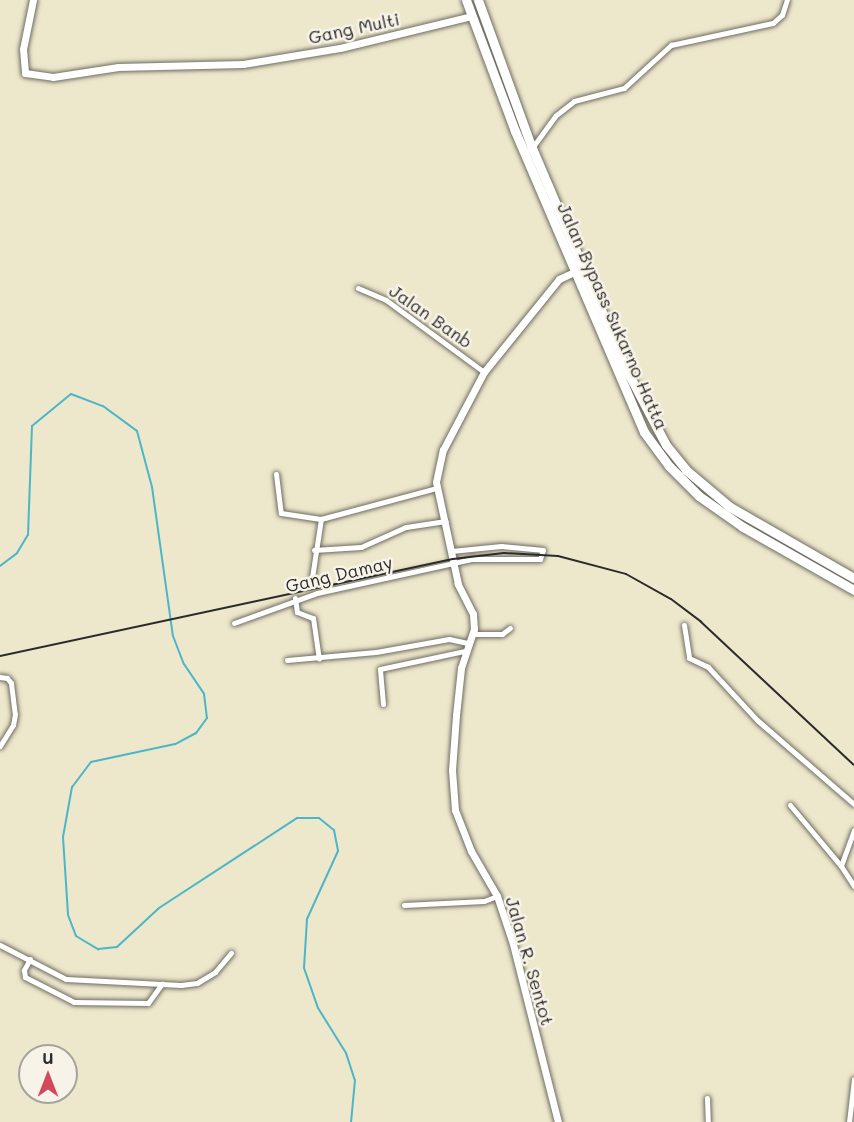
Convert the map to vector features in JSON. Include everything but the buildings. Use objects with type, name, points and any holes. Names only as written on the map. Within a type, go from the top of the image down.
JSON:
[{"type":"highway","name":"Jalan Bypass Sukarno Hatta","points":[[466,0],[574,271],[644,432],[679,477],[743,527],[854,590]]},
{"type":"highway","name":"Jalan Bypass Sukarno Hatta","points":[[478,0],[532,148],[648,417],[686,470],[730,507],[854,578]]},
{"type":"street","name":"Gang Multi","points":[[33,0],[23,59],[25,73],[34,76],[118,67],[243,64],[340,48],[471,16]]},
{"type":"street","points":[[532,148],[567,105],[592,93],[624,88],[671,45],[773,23],[782,15],[787,0]]},
{"type":"street","points":[[510,628],[502,634],[474,634],[473,614],[464,600],[437,488],[443,450],[484,372],[559,279],[584,268]]},
{"type":"street","name":"Jalan Banb","points":[[358,288],[386,300],[484,372]]},
{"type":"street","points":[[276,474],[281,513],[321,519],[437,488]]},
{"type":"street","points":[[311,584],[314,550],[321,519]]},
{"type":"street","points":[[314,550],[361,547],[406,527],[446,521]]},
{"type":"street","name":"Gang Damay","points":[[234,623],[295,598],[454,563],[536,559],[542,556],[542,549],[501,546],[452,551]]},
{"type":"street","points":[[295,598],[297,612],[313,618],[319,659]]},
{"type":"street","points":[[684,624],[689,658],[708,667],[757,720],[854,804]]},
{"type":"street","name":"Jalan R. Sentot","points":[[474,634],[465,651],[452,770],[455,810],[471,851],[497,896],[513,944],[558,1122]]},
{"type":"street","points":[[287,660],[319,659],[449,639],[468,643]]},
{"type":"street","points":[[382,704],[380,669],[465,651]]},
{"type":"street","points":[[0,677],[7,678],[11,683],[15,714],[13,725],[0,746]]},
{"type":"street","points":[[790,805],[841,866],[854,886]]},
{"type":"street","points":[[841,866],[854,830]]},
{"type":"street","points":[[404,905],[484,901],[497,896]]},
{"type":"street","points":[[0,945],[66,979],[162,984],[197,983],[225,963],[231,953]]},
{"type":"street","points":[[30,959],[24,970],[25,977],[74,1002],[148,1003],[162,984]]},
{"type":"street","points":[[849,1122],[854,1079]]},
{"type":"street","points":[[707,1098],[708,1122]]},
{"type":"waterway","points":[[0,566],[17,553],[28,535],[32,426],[71,394],[103,406],[137,431],[152,487],[173,636],[184,664],[204,694],[207,718],[196,733],[175,744],[91,762],[72,787],[63,837],[68,915],[76,936],[98,949],[117,947],[159,908],[297,818],[319,818],[334,830],[338,851],[307,919],[304,968],[318,1008],[346,1053],[355,1080],[351,1122]]},
{"type":"railway","points":[[0,656],[453,559],[504,553],[558,556],[626,574],[671,599],[701,622],[854,765]]}]
